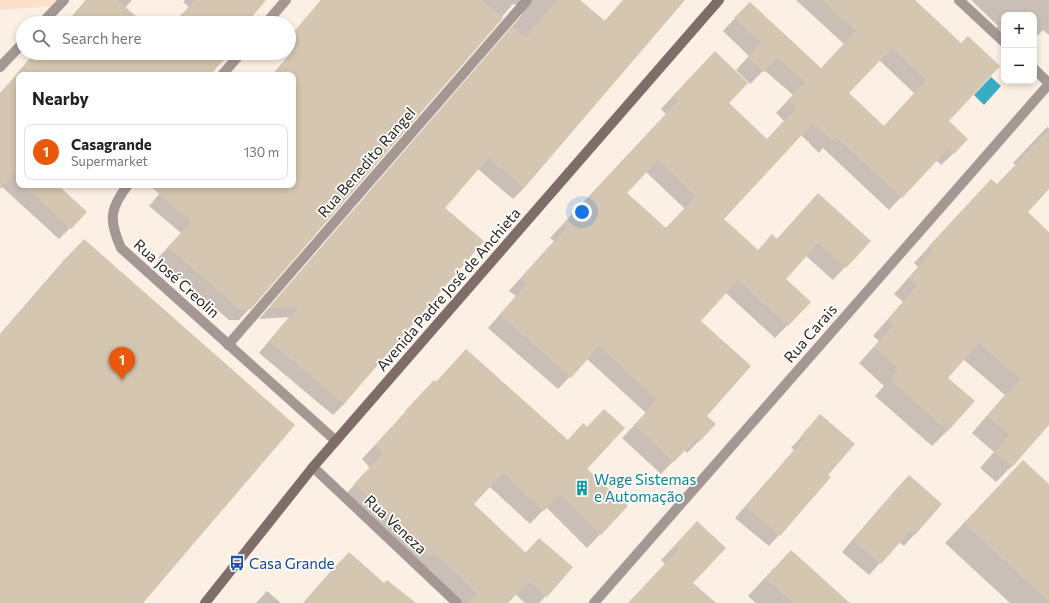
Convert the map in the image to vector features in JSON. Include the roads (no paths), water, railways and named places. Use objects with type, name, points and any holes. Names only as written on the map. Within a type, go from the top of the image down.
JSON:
[{"type":"main road","name":"Avenida Padre José de Anchieta","points":[[205,603],[313,467],[720,0]]},
{"type":"street","points":[[49,16],[64,0]]},
{"type":"street","points":[[272,16],[286,0]]},
{"type":"street","name":"Rua Benedito Rangel","points":[[228,345],[527,0]]},
{"type":"street","points":[[959,0],[1001,39]]},
{"type":"street","points":[[0,66],[16,50]]},
{"type":"street","points":[[224,72],[234,60]]},
{"type":"street","points":[[1037,73],[1049,84]]},
{"type":"street","name":"Rua Carais","points":[[594,603],[1049,84]]},
{"type":"street","name":"Rua José Creolin","points":[[126,188],[117,199],[112,217],[114,232],[121,248],[336,441]]},
{"type":"street","name":"Rua Veneza","points":[[313,467],[457,603]]},
{"type":"water","points":[[991,77],[1001,86],[984,105],[974,95]]},
{"type":"place","name":"Casagrande","points":[[122,380]]},
{"type":"place","name":"Wage Sistemas e Automação","points":[[582,488]]},
{"type":"place","name":"Casa Grande","points":[[237,563]]}]
